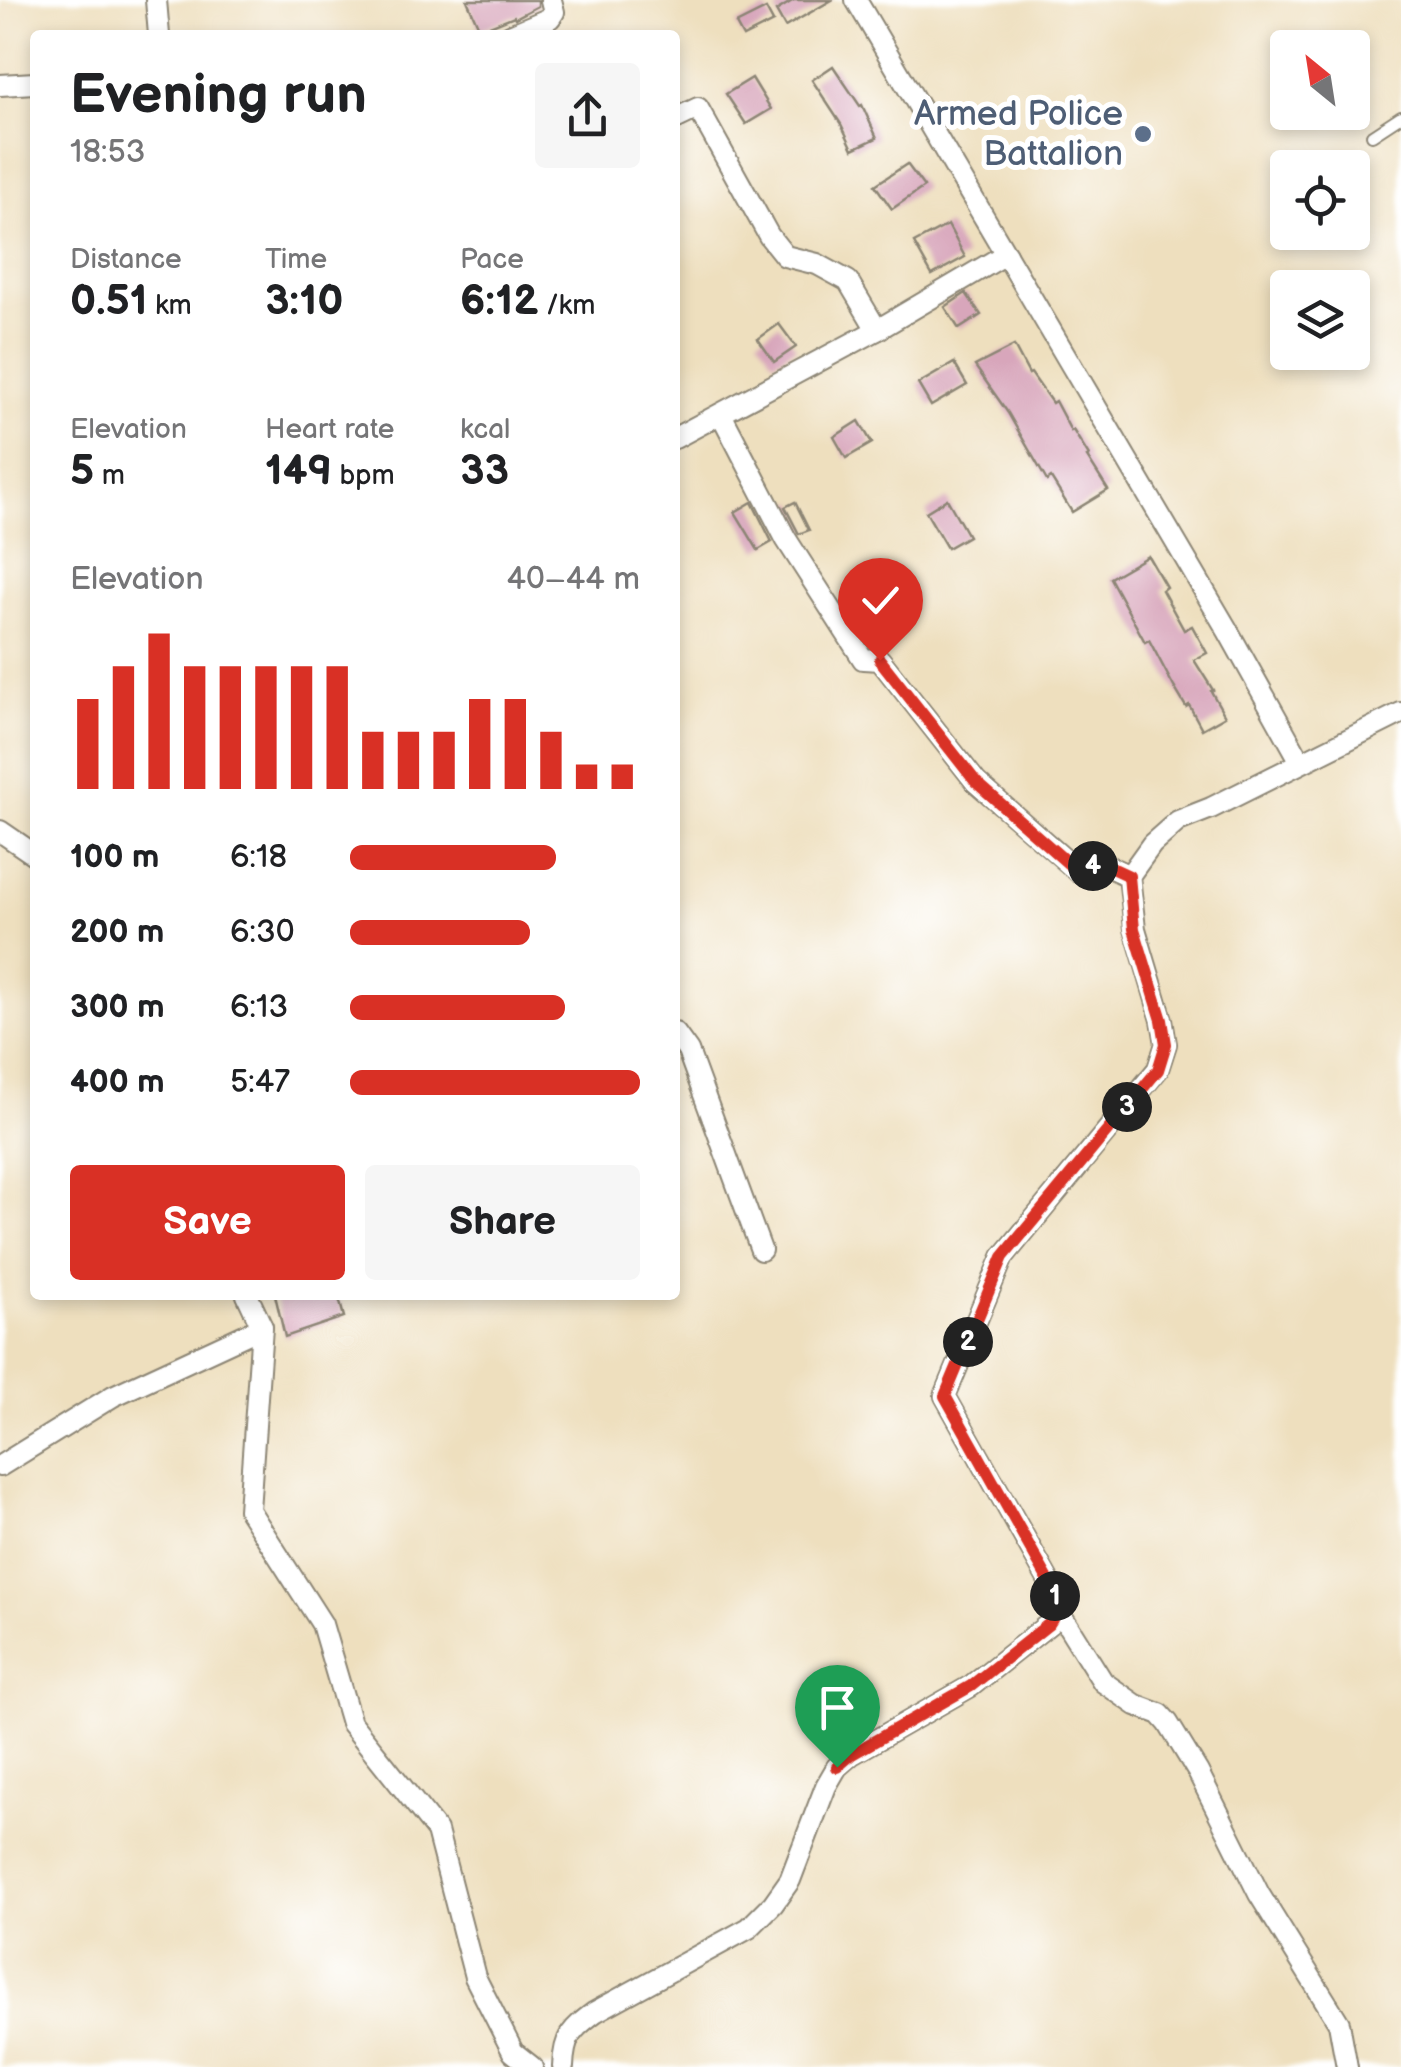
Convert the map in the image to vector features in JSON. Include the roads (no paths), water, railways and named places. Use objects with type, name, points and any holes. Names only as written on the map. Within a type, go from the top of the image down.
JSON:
[{"type":"street","points":[[156,0],[159,30]]},
{"type":"street","points":[[522,30],[550,18],[554,12],[551,0]]},
{"type":"street","points":[[856,0],[1228,630],[1301,762]]},
{"type":"street","points":[[0,85],[30,83]]},
{"type":"street","points":[[680,117],[698,108],[769,236],[785,256],[816,264],[848,281],[877,330]]},
{"type":"street","points":[[680,435],[877,330],[1006,254]]},
{"type":"street","points":[[720,414],[786,539],[863,659],[880,660],[976,782],[1080,873],[1101,863],[1129,876]]},
{"type":"street","points":[[1346,2067],[1338,2024],[1260,1894],[1198,1772],[1160,1714],[1136,1705],[1103,1682],[1058,1610],[1055,1592],[945,1396],[1003,1257],[1158,1070],[1166,1044],[1134,929],[1129,876],[1152,844],[1178,821],[1401,714]]},
{"type":"street","points":[[0,832],[30,852]]},
{"type":"street","points":[[680,1040],[688,1051],[762,1250]]},
{"type":"street","points":[[250,1300],[262,1328],[248,1510],[322,1624],[352,1723],[436,1831],[475,1977],[513,2052],[532,2067]]},
{"type":"street","points":[[0,1466],[112,1396],[262,1328]]},
{"type":"street","points":[[563,2067],[564,2050],[574,2028],[596,2012],[750,1928],[772,1904],[790,1880],[837,1767],[852,1754],[971,1686],[1049,1624],[1058,1610]]},
{"type":"lane","points":[[1372,135],[1401,116]]},
{"type":"place","name":"Armed Police Battalion","points":[[1143,134]]}]
